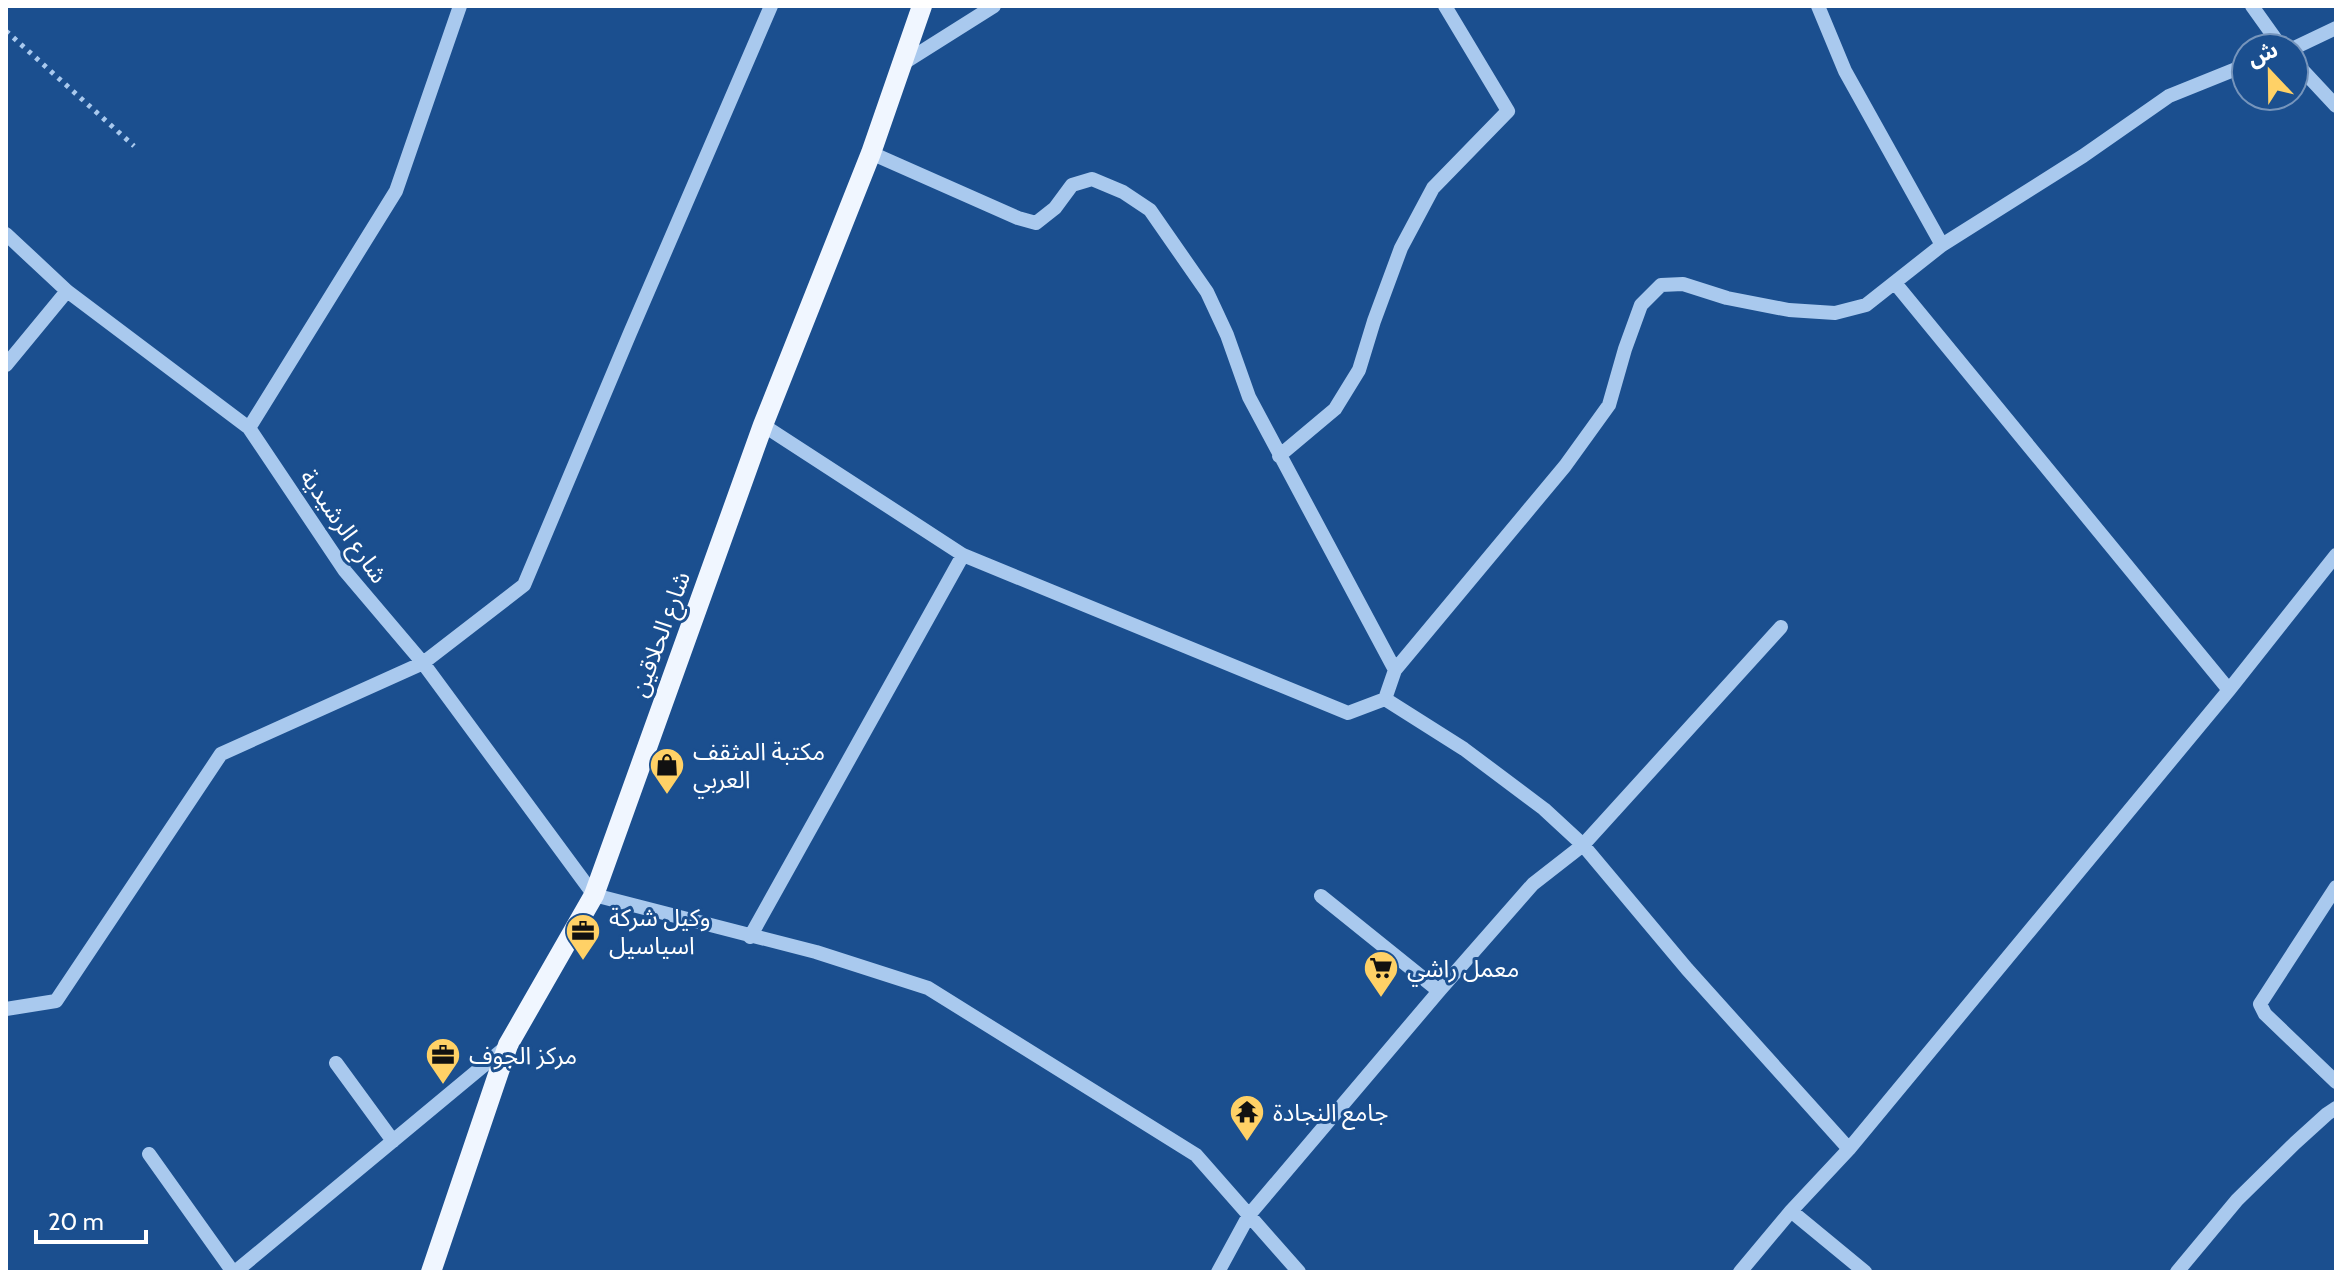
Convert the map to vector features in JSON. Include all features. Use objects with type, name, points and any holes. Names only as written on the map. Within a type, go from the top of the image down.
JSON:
[{"type":"main road","name":"شارع الحلاقين","points":[[435,1269],[508,1045],[594,895],[763,425],[871,153],[922,6]]},
{"type":"street","points":[[249,428],[396,191],[460,6]]},
{"type":"street","points":[[6,1009],[56,1001],[221,754],[423,663],[524,585],[771,6]]},
{"type":"street","points":[[902,64],[994,6]]},
{"type":"street","points":[[1279,456],[1335,409],[1359,370],[1401,248],[1433,188],[1508,111],[1445,6]]},
{"type":"street","points":[[1818,6],[1845,71],[1942,245]]},
{"type":"street","points":[[2252,6],[2271,32]]},
{"type":"street","points":[[2310,40],[2336,28]]},
{"type":"street","points":[[1385,699],[1395,670],[1565,466],[1609,405],[1641,305],[1661,285],[1683,284],[1727,298],[1789,310],[1835,313],[1866,305],[1942,245],[2083,156],[2169,96],[2230,71]]},
{"type":"street","points":[[2310,78],[2336,106]]},
{"type":"street","points":[[871,153],[1018,218],[1036,223],[1055,208],[1072,185],[1092,179],[1123,192],[1150,210],[1207,292],[1227,335],[1249,397],[1395,670]]},
{"type":"street","name":"شارع الرشيدية","points":[[6,234],[67,291],[249,428],[345,571],[423,663],[594,895]]},
{"type":"street","points":[[1895,283],[2229,690]]},
{"type":"street","points":[[6,365],[67,291]]},
{"type":"street","points":[[763,425],[963,555],[1348,713],[1385,699]]},
{"type":"street","points":[[750,937],[963,555]]},
{"type":"street","points":[[1740,1272],[1849,1149],[2229,690],[2336,555]]},
{"type":"street","points":[[1218,1272],[1249,1215],[1439,991],[1533,884],[1583,845],[1781,627]]},
{"type":"street","points":[[1385,699],[1464,749],[1544,809],[1583,845],[1687,969],[1849,1149]]},
{"type":"street","points":[[2336,887],[2260,1004],[2265,1014],[2336,1082]]},
{"type":"street","points":[[594,895],[816,952],[928,988],[1196,1155],[1299,1272]]},
{"type":"street","points":[[1321,896],[1439,991]]},
{"type":"street","points":[[149,1154],[234,1272],[508,1045]]},
{"type":"street","points":[[336,1063],[393,1141]]},
{"type":"street","points":[[2177,1272],[2237,1200],[2336,1108]]},
{"type":"street","points":[[1791,1211],[1865,1272]]},
{"type":"path","points":[[6,31],[134,146]]},
{"type":"place","name":"مكتبة المثقف العربي","points":[[667,796]]},
{"type":"place","name":"وكيل شركة اسياسيل","points":[[583,962]]},
{"type":"place","name":"معمل راشي","points":[[1381,999]]},
{"type":"place","name":"مركز الجوف","points":[[443,1086]]},
{"type":"place","name":"جامع النجادة","points":[[1247,1143]]}]
